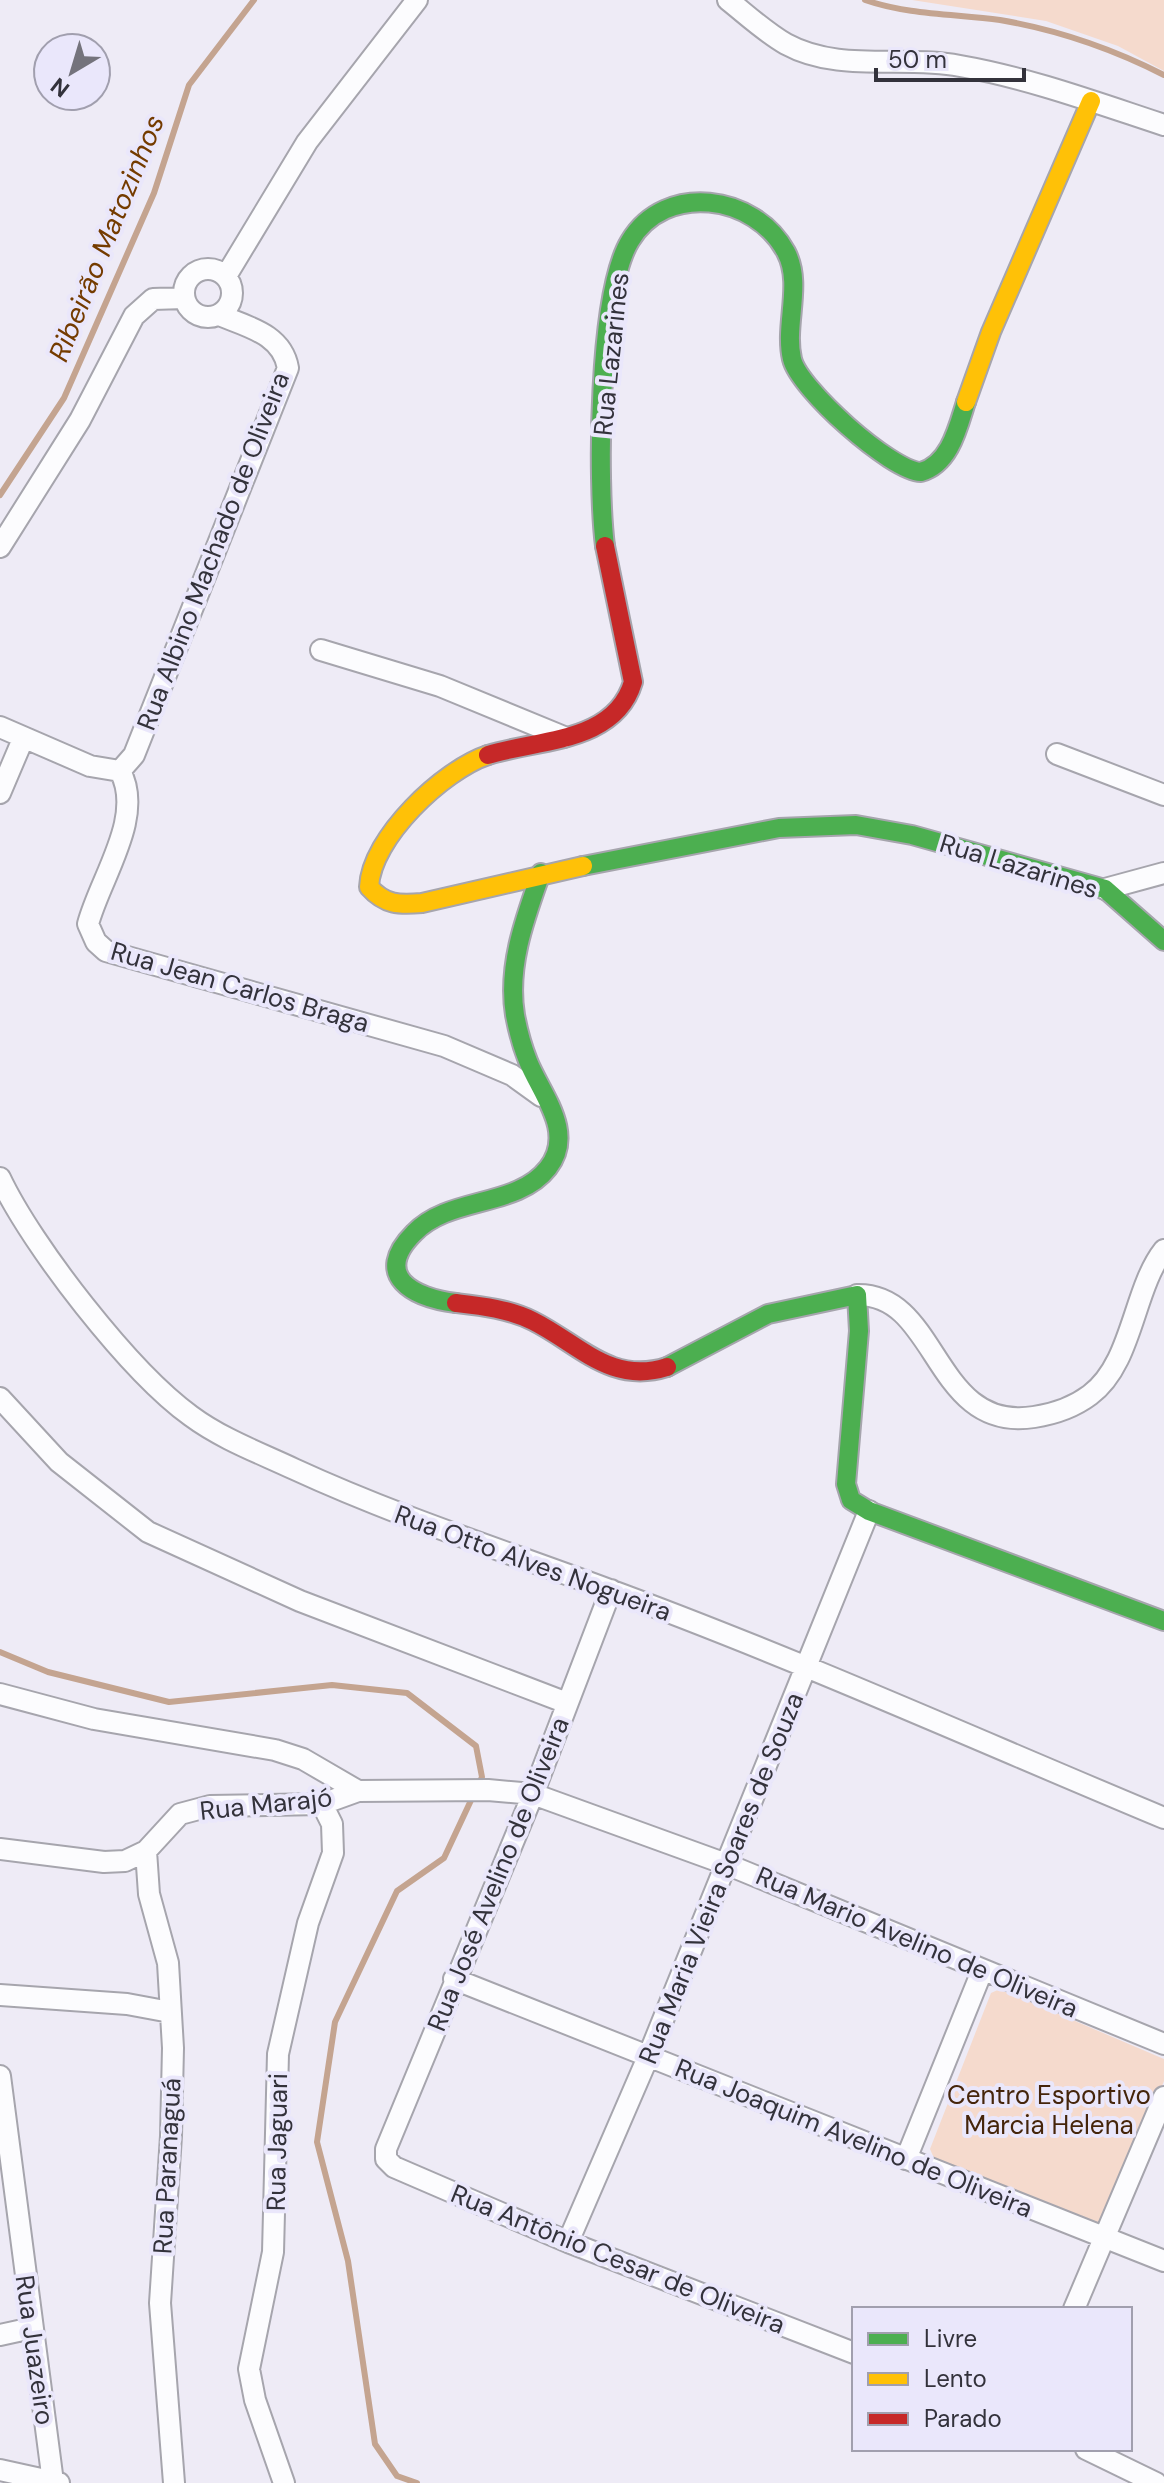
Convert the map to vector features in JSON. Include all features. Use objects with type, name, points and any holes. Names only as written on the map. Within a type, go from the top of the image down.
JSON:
[{"type":"street","points":[[226,276],[307,142],[417,0]]},
{"type":"street","points":[[728,0],[788,45],[812,55],[839,60],[957,65],[1091,101],[1164,125]]},
{"type":"street","name":"Rua Lazarines","points":[[1091,101],[1052,199],[977,366],[950,443],[940,461],[927,472],[914,474],[901,468],[801,378],[791,350],[795,285],[786,251],[762,224],[720,201],[676,201],[642,223],[620,262],[612,307],[601,449],[601,506],[633,682],[633,697],[615,718],[564,737],[516,746],[480,758],[453,772],[428,793],[374,858],[369,887],[380,899],[397,905],[422,903],[541,873],[816,824],[856,825],[912,835],[1105,889],[1164,941]]},
{"type":"street","points":[[212,269],[226,276],[233,297],[219,315],[198,315],[184,298],[186,283],[197,272],[212,269]]},
{"type":"street","points":[[0,547],[80,420],[134,316],[153,299],[184,298]]},
{"type":"street","name":"Rua Albino Machado de Oliveira","points":[[120,771],[134,755],[288,368],[285,354],[273,340],[219,315]]},
{"type":"street","points":[[321,650],[440,686],[564,737]]},
{"type":"street","points":[[0,727],[90,766],[120,771]]},
{"type":"street","points":[[0,793],[23,739]]},
{"type":"street","points":[[1057,754],[1164,795]]},
{"type":"street","name":"Rua Jean Carlos Braga","points":[[120,771],[127,785],[126,815],[88,924],[96,942],[106,951],[444,1046],[512,1075],[551,1103]]},
{"type":"street","points":[[541,873],[522,926],[511,989],[516,1024],[528,1062],[551,1103],[558,1146],[551,1163],[519,1190],[439,1214],[418,1227],[399,1258],[397,1272],[409,1291],[431,1300],[484,1306],[527,1318],[589,1358],[636,1374],[682,1360],[768,1314],[857,1295],[876,1295],[903,1312],[959,1392],[981,1408],[1009,1417],[1030,1417],[1056,1413],[1092,1394],[1108,1374],[1164,1250]]},
{"type":"street","points":[[1105,889],[1164,873]]},
{"type":"street","name":"Rua Otto Alves Nogueira","points":[[0,1178],[12,1204],[40,1245],[155,1386],[193,1417],[241,1445],[417,1521],[611,1590],[1164,1818]]},
{"type":"street","points":[[857,1295],[859,1331],[846,1484],[851,1500],[869,1511],[1164,1621]]},
{"type":"street","points":[[0,1398],[59,1462],[148,1532],[197,1558],[300,1601],[567,1703]]},
{"type":"street","name":"Rua Maria Vieira Soares de Souza","points":[[568,2242],[648,2057],[869,1511]]},
{"type":"street","name":"Rua José Avelino de Oliveira","points":[[386,2159],[386,2149],[533,1794],[611,1590]]},
{"type":"street","points":[[0,1694],[123,1724],[275,1750],[303,1759],[358,1791]]},
{"type":"street","name":"Rua Mario Avelino de Oliveira","points":[[358,1791],[488,1790],[533,1794],[726,1864],[1164,2044]]},
{"type":"street","name":"Rua Marajó","points":[[146,1851],[180,1814],[210,1806],[322,1804],[358,1791]]},
{"type":"street","name":"Rua Jaguari","points":[[284,2483],[255,2400],[249,2369],[273,2252],[278,2054],[308,1923],[333,1853],[332,1824],[322,1804]]},
{"type":"street","points":[[0,1849],[104,1862],[125,1861],[146,1851]]},
{"type":"street","name":"Rua Paranaguá","points":[[146,1851],[149,1894],[168,1963],[171,2136],[160,2303],[174,2483]]},
{"type":"street","points":[[906,2159],[982,1971]]},
{"type":"street","name":"Rua Joaquim Avelino de Oliveira","points":[[454,1979],[1164,2261]]},
{"type":"street","points":[[0,1995],[127,2004],[170,2012]]},
{"type":"street","name":"Rua Juazeiro","points":[[0,2076],[32,2328],[56,2482]]},
{"type":"street","points":[[1075,2307],[1164,2097]]},
{"type":"street","name":"Rua Antônio Cesar de Oliveira","points":[[386,2159],[394,2167],[568,2242],[852,2352]]},
{"type":"street","points":[[0,2335],[32,2328]]},
{"type":"street","points":[[1090,2451],[1156,2483]]},
{"type":"street","points":[[0,2470],[56,2482]]},
{"type":"green space","points":[[912,0],[1164,0],[1164,71],[1118,46],[1046,21]]},
{"type":"green space","name":"Centro Esportivo Marcia Helena","points":[[1000,1989],[1164,2059],[1164,2081],[1108,2219],[1094,2227],[937,2165],[930,2149],[991,1993]]},
{"type":"waterway","name":"Ribeirão Matozinhos","points":[[0,495],[64,398],[154,193],[189,85],[254,0]]},
{"type":"waterway","points":[[865,0],[898,9],[1000,20],[1043,29],[1104,48],[1164,75]]},
{"type":"waterway","name":"Ribeirão Matozinhos","points":[[0,1652],[48,1672],[169,1702],[332,1685],[407,1693],[476,1746],[482,1777],[478,1786]]},
{"type":"waterway","name":"Ribeirão Matozinhos","points":[[417,2483],[397,2476],[375,2444],[348,2261],[317,2142],[335,2022],[397,1891],[444,1858],[473,1796]]},
{"type":"traffic: fast","points":[[605,546],[601,479],[602,389],[611,302],[619,266],[630,241],[645,222],[665,210],[687,203],[732,207],[772,232],[791,264],[790,346],[798,372],[828,408],[889,458],[921,472],[931,468],[946,453],[966,402]]},
{"type":"traffic: fast","points":[[583,866],[779,828],[856,825],[912,835],[1105,889],[1164,941]]},
{"type":"traffic: fast","points":[[456,1303],[426,1296],[403,1282],[397,1273],[402,1248],[429,1221],[519,1190],[535,1181],[548,1168],[559,1141],[553,1113],[522,1044],[513,997],[519,942],[541,873]]},
{"type":"traffic: fast","points":[[667,1367],[768,1314],[857,1295],[859,1331],[846,1484],[851,1500],[869,1511],[1164,1621]]},
{"type":"traffic: slow","points":[[966,402],[991,332],[1091,101]]},
{"type":"traffic: slow","points":[[488,755],[451,775],[412,808],[382,848],[369,887],[393,902],[422,903],[583,866]]},
{"type":"traffic: jam","points":[[488,755],[593,728],[610,717],[624,702],[633,682],[605,546]]},
{"type":"traffic: jam","points":[[456,1303],[524,1317],[612,1366],[629,1371],[667,1367]]}]
